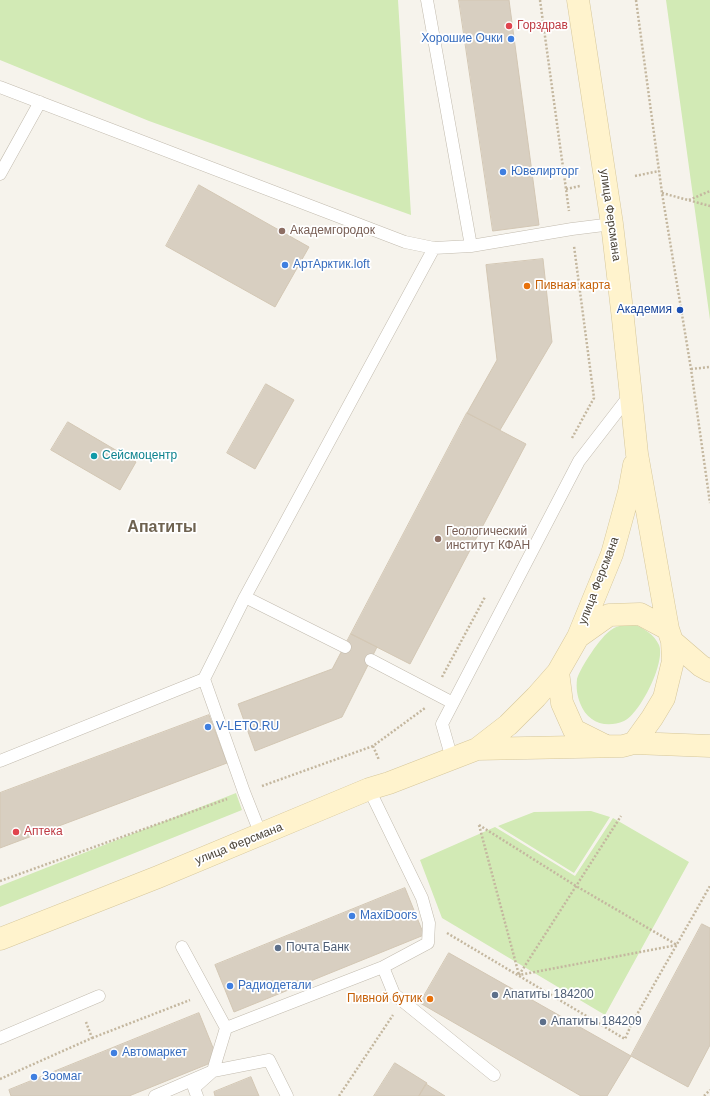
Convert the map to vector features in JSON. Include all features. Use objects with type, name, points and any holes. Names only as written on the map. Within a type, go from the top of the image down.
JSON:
[{"type":"street","name":"улица Ферсмана","points":[[578,0],[612,224],[637,454],[670,635]]},
{"type":"street","name":"улица Ферсмана","points":[[578,637],[612,554],[629,492],[637,454]]},
{"type":"street","points":[[710,671],[701,666],[670,635],[640,614],[609,615],[578,637],[558,672],[562,703],[574,730],[605,746],[624,746],[634,743],[710,746]]},
{"type":"street","points":[[634,743],[664,698],[673,661],[670,635]]},
{"type":"street","name":"улица Ферсмана","points":[[0,939],[261,835],[369,789],[477,749],[508,724],[536,697],[558,672]]},
{"type":"street","name":"улица Ферсмана","points":[[477,749],[605,746]]},
{"type":"lane","points":[[426,0],[471,246]]},
{"type":"lane","points":[[0,87],[405,242],[434,248],[471,246],[572,229],[612,224]]},
{"type":"lane","points":[[0,174],[40,102]]},
{"type":"lane","points":[[0,761],[204,679],[246,596],[434,248]]},
{"type":"lane","points":[[452,759],[442,724],[579,461],[630,395]]},
{"type":"lane","points":[[246,596],[344,647]]},
{"type":"lane","points":[[370,660],[453,703]]},
{"type":"lane","points":[[204,679],[244,792],[261,835]]},
{"type":"lane","points":[[226,1028],[383,968],[428,943],[430,923],[422,898],[369,789]]},
{"type":"lane","points":[[182,947],[226,1028],[213,1070],[194,1088],[197,1096]]},
{"type":"lane","points":[[383,968],[394,994],[494,1075]]},
{"type":"lane","points":[[0,1038],[99,996]]},
{"type":"lane","points":[[155,1096],[213,1070],[268,1060],[287,1096]]},
{"type":"path","points":[[540,0],[594,398],[571,439]]},
{"type":"path","points":[[636,0],[662,193],[691,369],[710,504]]},
{"type":"path","points":[[635,176],[659,171]]},
{"type":"path","points":[[566,189],[580,186]]},
{"type":"path","points":[[689,200],[710,191]]},
{"type":"path","points":[[662,193],[710,206]]},
{"type":"path","points":[[691,369],[710,367]]},
{"type":"path","points":[[0,882],[373,746],[424,710],[486,597]]},
{"type":"path","points":[[373,746],[379,760]]},
{"type":"path","points":[[519,975],[621,816]]},
{"type":"path","points":[[519,975],[480,825],[576,886],[677,945]]},
{"type":"path","points":[[430,923],[625,1039],[631,1025],[710,886]]},
{"type":"path","points":[[519,975],[677,945]]},
{"type":"path","points":[[339,1096],[402,1001]]},
{"type":"path","points":[[0,1079],[92,1038],[186,1002]]},
{"type":"path","points":[[79,1005],[92,1038]]},
{"type":"path","points":[[704,1096],[710,1090]]},
{"type":"green space","points":[[0,0],[398,0],[411,215],[149,121],[0,60]]},
{"type":"green space","points":[[666,0],[710,0],[710,320]]},
{"type":"green space","points":[[634,624],[652,635],[659,645],[659,663],[655,675],[637,709],[624,721],[610,724],[598,722],[587,715],[583,710],[578,697],[577,679],[591,653],[607,633],[616,627]]},
{"type":"green space","points":[[236,793],[242,810],[0,907],[0,886]]},
{"type":"green space","points":[[591,811],[610,817],[574,873],[498,826],[534,812]]},
{"type":"green space","points":[[613,818],[689,862],[605,1015],[442,918],[420,860],[495,827],[575,876]]},
{"type":"building","points":[[459,0],[509,0],[539,225],[493,231]]},
{"type":"building","points":[[199,185],[309,247],[275,307],[166,246]]},
{"type":"building","points":[[543,259],[552,342],[500,430],[467,413],[497,360],[486,265]]},
{"type":"building","points":[[266,384],[294,400],[255,469],[227,453]]},
{"type":"building","name":"Геологический институт КФАН","points":[[467,413],[526,444],[410,664],[351,634]]},
{"type":"building","name":"Сейсмоцентр","points":[[68,422],[136,462],[120,490],[51,450]]},
{"type":"building","points":[[351,634],[377,647],[342,717],[255,751],[238,704],[332,669]]},
{"type":"building","points":[[209,715],[227,763],[0,848],[0,793]]},
{"type":"building","points":[[405,888],[424,935],[234,1012],[215,965]]},
{"type":"building","points":[[702,924],[710,928],[710,1045],[688,1087],[631,1056]]},
{"type":"building","points":[[449,953],[631,1056],[607,1096],[581,1096],[420,1003]]},
{"type":"building","points":[[199,1013],[218,1060],[129,1096],[11,1096],[9,1090]]},
{"type":"building","points":[[395,1063],[427,1083],[419,1096],[374,1096]]},
{"type":"building","points":[[251,1077],[259,1096],[215,1096],[214,1092]]},
{"type":"building","points":[[426,1084],[445,1096],[419,1096]]},
{"type":"place","name":"Горздрав","points":[[509,26]]},
{"type":"place","name":"Хорошие Очки","points":[[511,39]]},
{"type":"place","name":"Ювелирторг","points":[[503,172]]},
{"type":"place","name":"Академгородок","points":[[282,231]]},
{"type":"place","name":"АртАрктик.loft","points":[[285,265]]},
{"type":"place","name":"Пивная карта","points":[[527,286]]},
{"type":"place","name":"Академия","points":[[680,310]]},
{"type":"place","name":"Сейсмоцентр","points":[[94,456]]},
{"type":"place","name":"Геологический институт КФАН","points":[[438,539]]},
{"type":"place","name":"V-LETO.RU","points":[[208,727]]},
{"type":"place","name":"Аптека","points":[[16,832]]},
{"type":"place","name":"MaxiDoors","points":[[352,916]]},
{"type":"place","name":"Почта Банк","points":[[278,948]]},
{"type":"place","name":"Радиодетали","points":[[230,986]]},
{"type":"place","name":"Апатиты 184200","points":[[495,995]]},
{"type":"place","name":"Пивной бутик","points":[[430,999]]},
{"type":"place","name":"Апатиты 184209","points":[[543,1022]]},
{"type":"place","name":"Автомаркет","points":[[114,1053]]},
{"type":"place","name":"Зоомаг","points":[[34,1077]]},
{"type":"district","name":"Апатиты","points":[[162,528]]}]
